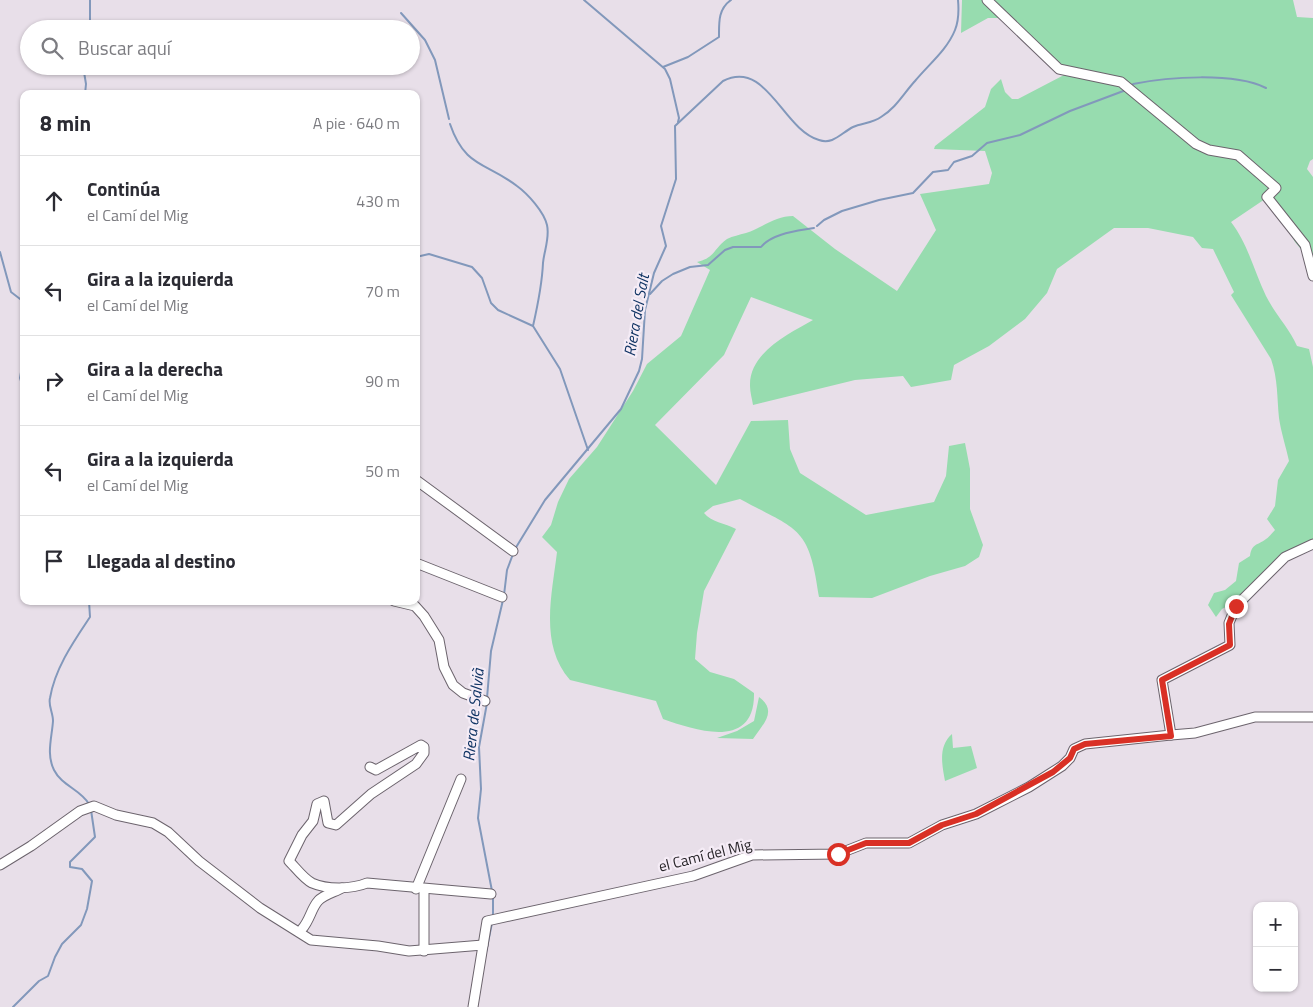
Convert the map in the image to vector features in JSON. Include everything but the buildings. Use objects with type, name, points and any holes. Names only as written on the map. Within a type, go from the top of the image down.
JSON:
[{"type":"street","points":[[987,0],[1059,69],[1121,82],[1196,144],[1209,150],[1238,155],[1276,188],[1267,196],[1305,245],[1313,276]]},
{"type":"street","points":[[420,483],[513,551]]},
{"type":"street","points":[[1171,736],[1162,680],[1230,645],[1229,624],[1236,606],[1285,557],[1313,544]]},
{"type":"street","points":[[420,564],[502,597]]},
{"type":"street","points":[[411,605],[415,606],[424,616],[439,640],[444,667],[452,685],[463,693],[485,701]]},
{"type":"street","name":"el Camí del Mig","points":[[483,945],[487,921],[693,876],[752,855],[838,854],[866,843],[909,843],[942,825],[976,814],[1029,786],[1062,766],[1070,758],[1074,749],[1085,744],[1194,733],[1255,718],[1313,717]]},
{"type":"street","points":[[370,768],[376,770],[421,745],[424,747],[424,754],[416,764],[371,794],[336,825],[328,823],[324,800],[317,804],[314,822],[302,835],[289,861],[312,882],[342,888],[358,887],[367,883],[491,894]]},
{"type":"street","points":[[424,950],[420,889],[460,779]]},
{"type":"street","points":[[0,865],[31,846],[80,811],[94,806],[116,815],[153,823],[168,832],[199,861],[260,908],[311,940],[378,946],[409,951],[483,945],[473,1007]]},
{"type":"street","points":[[302,929],[312,917],[311,912],[318,900],[342,888]]},
{"type":"green space","points":[[962,0],[1293,0],[1297,17],[1313,18],[1313,159],[1310,161],[1307,169],[1313,177],[1313,280],[1309,259],[1295,242],[1268,197],[1231,222],[1246,248],[1270,303],[1297,346],[1309,349],[1313,367],[1313,542],[1284,555],[1237,601],[1222,609],[1216,617],[1208,605],[1214,593],[1225,590],[1236,581],[1239,563],[1250,556],[1254,547],[1275,530],[1267,519],[1275,506],[1278,480],[1289,461],[1279,418],[1273,366],[1271,359],[1231,295],[1234,292],[1213,249],[1202,248],[1193,237],[1148,228],[1114,228],[1057,269],[1047,293],[1025,319],[989,346],[954,365],[951,380],[911,387],[903,376],[855,380],[753,405],[750,386],[751,374],[763,354],[782,338],[813,320],[751,297],[724,355],[655,425],[716,485],[751,421],[788,420],[790,449],[800,473],[866,515],[934,502],[946,476],[949,446],[965,443],[970,469],[970,509],[983,545],[979,557],[965,566],[930,576],[872,598],[819,597],[811,556],[798,533],[788,525],[740,499],[713,506],[704,513],[714,520],[736,529],[704,591],[695,659],[710,672],[734,679],[754,693],[752,711],[745,723],[735,729],[722,732],[692,728],[663,719],[656,701],[570,680],[560,666],[554,651],[551,635],[551,602],[557,552],[542,537],[551,525],[558,502],[569,479],[597,447],[633,391],[647,364],[681,336],[710,270],[697,262],[711,255],[727,239],[752,231],[781,218],[793,216],[835,249],[897,291],[936,230],[920,194],[989,184],[992,173],[985,151],[934,149],[935,146],[985,107],[991,89],[1001,79],[1005,92],[1012,99],[1018,99],[1064,75],[1003,18],[988,18],[961,33]]},
{"type":"green space","points":[[759,697],[765,702],[768,712],[767,718],[753,739],[717,738],[737,731],[754,721]]},
{"type":"green space","points":[[952,734],[953,748],[971,746],[977,768],[945,781],[942,756],[945,744]]},
{"type":"waterway","points":[[90,0],[90,20]]},
{"type":"waterway","points":[[584,0],[665,69],[670,79],[679,118],[678,122]]},
{"type":"waterway","points":[[663,67],[688,57],[719,37],[721,12],[731,0]]},
{"type":"waterway","name":"Riera del Salt","points":[[515,549],[545,500],[621,409],[639,371],[642,359],[645,310],[654,273],[666,246],[661,226],[676,179],[675,126],[723,81],[738,77],[751,79],[763,87],[806,133],[819,140],[833,140],[853,127],[878,119],[895,105],[952,37],[958,19],[958,0]]},
{"type":"waterway","points":[[401,13],[407,20]]},
{"type":"waterway","points":[[420,34],[435,60],[449,119]]},
{"type":"waterway","points":[[84,75],[85,90]]},
{"type":"waterway","points":[[1133,84],[1164,79],[1200,77],[1236,80],[1266,88]]},
{"type":"waterway","points":[[817,226],[824,220],[842,211],[879,200],[913,193],[933,172],[948,170],[954,162],[972,156],[987,143],[1020,135],[1070,111],[1126,90]]},
{"type":"waterway","points":[[450,124],[462,149],[470,157],[521,189],[531,198],[543,215],[548,230],[540,294],[533,326]]},
{"type":"waterway","points":[[650,294],[662,281],[673,274],[690,267],[708,265],[725,250],[733,247],[761,247],[778,236],[814,228]]},
{"type":"waterway","points":[[0,252],[11,292],[20,299]]},
{"type":"waterway","points":[[420,256],[429,254],[472,267],[482,278],[491,303],[498,310],[533,326],[560,369],[588,450]]},
{"type":"waterway","name":"Riera de Salvià","points":[[504,595],[507,570],[513,554]]},
{"type":"waterway","name":"Riera de Salvià","points":[[487,698],[491,651],[503,600]]},
{"type":"waterway","points":[[89,605],[90,617],[72,645],[56,676],[50,701],[53,721],[50,758],[54,770],[62,780],[89,804]]},
{"type":"waterway","name":"Riera de Salvià","points":[[487,703],[479,747],[481,789],[478,818],[492,891]]},
{"type":"waterway","points":[[13,1007],[39,981],[48,976],[62,944],[81,925],[87,909],[92,881],[82,869],[70,867],[70,862],[95,837],[91,810]]},
{"type":"waterway","name":"Riera de Salvià","points":[[493,895],[493,915]]},
{"type":"waterway","name":"Riera de Salvià","points":[[485,957],[492,923]]},
{"type":"route","points":[[838,854],[853,850],[866,843],[909,843],[942,825],[976,814],[1053,772],[1070,758],[1074,749],[1085,744],[1171,736],[1162,680],[1171,673],[1189,667],[1230,645],[1229,624],[1236,606]]}]
